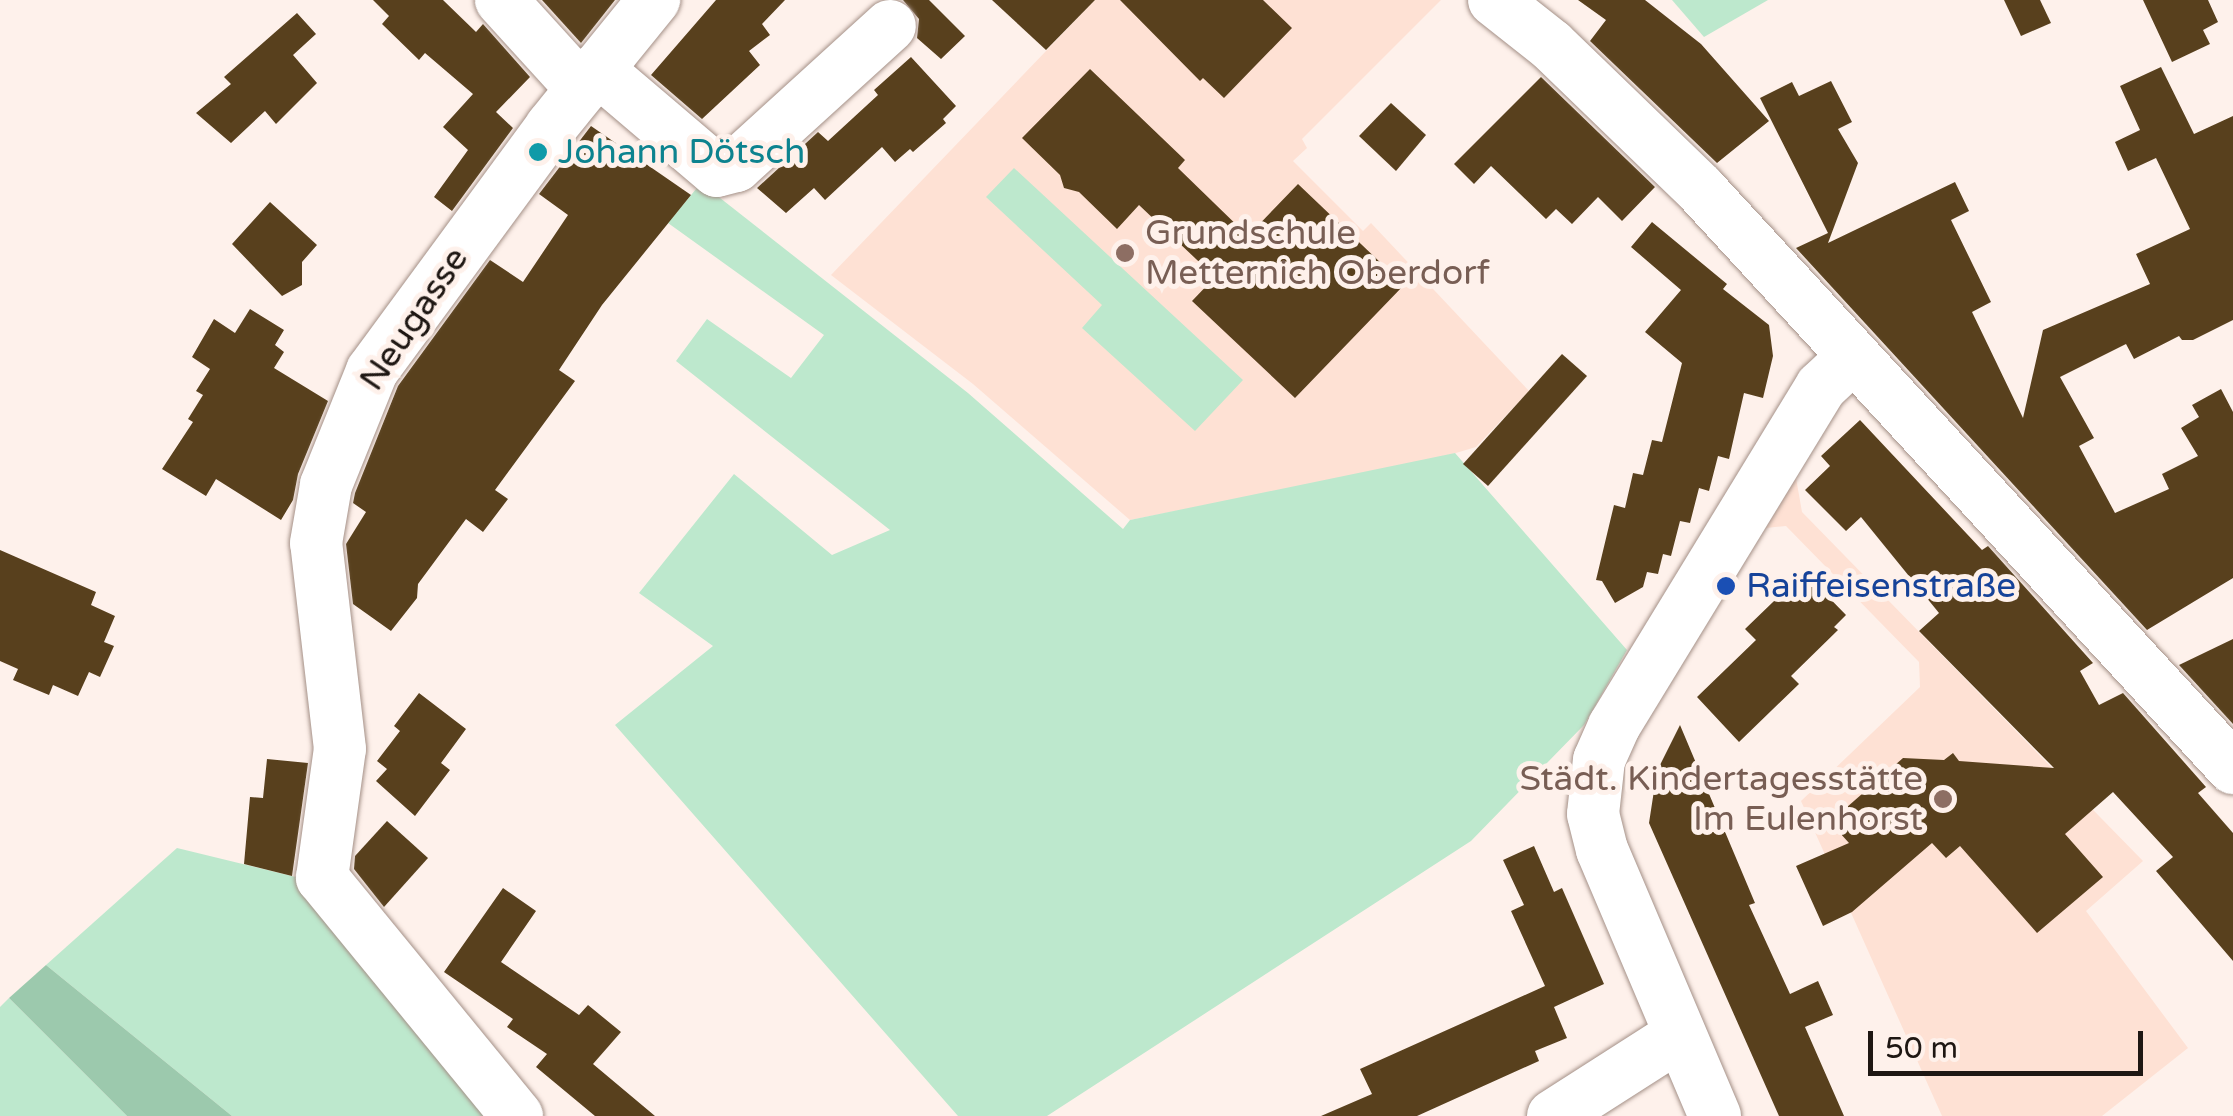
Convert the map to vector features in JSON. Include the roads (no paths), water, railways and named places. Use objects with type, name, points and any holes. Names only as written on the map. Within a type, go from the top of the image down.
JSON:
[{"type":"street","points":[[501,0],[590,79],[717,171],[736,166],[890,26]]},
{"type":"street","name":"Neugasse","points":[[518,1116],[322,878],[340,748],[316,543],[326,485],[372,371],[590,79],[654,0]]},
{"type":"street","points":[[1494,0],[1552,45],[1700,189],[2233,768]]},
{"type":"street","points":[[1715,1116],[1602,850],[1593,814],[1600,760],[1614,726],[1821,387],[1854,356]]},
{"type":"street","points":[[1553,1116],[1678,1036]]},
{"type":"place","name":"Johann Dötsch","points":[[538,152]]},
{"type":"place","name":"Grundschule Metternich Oberdorf","points":[[1125,253]]},
{"type":"place","name":"Raiffeisenstraße","points":[[1726,586]]},
{"type":"place","name":"Städt. Kindertagesstätte Im Eulenhorst","points":[[1943,799]]}]
